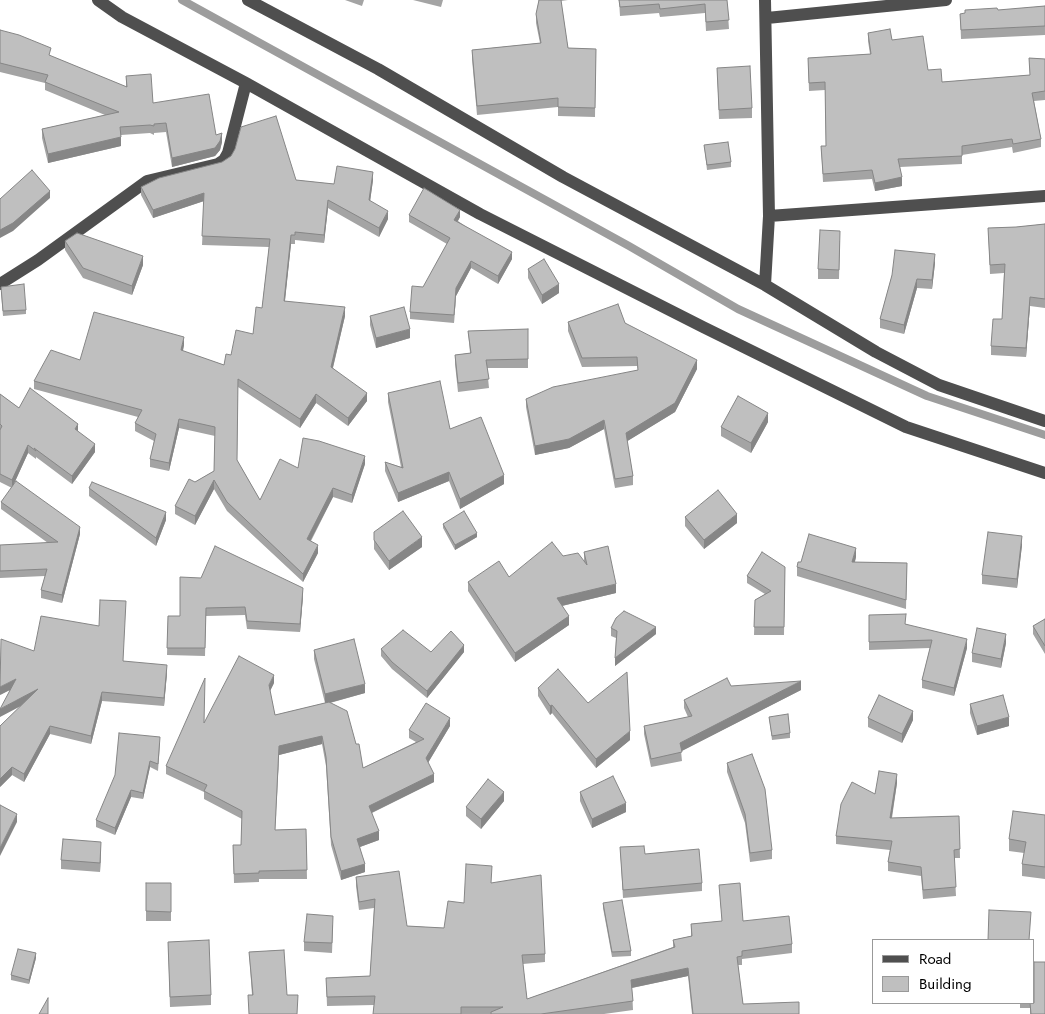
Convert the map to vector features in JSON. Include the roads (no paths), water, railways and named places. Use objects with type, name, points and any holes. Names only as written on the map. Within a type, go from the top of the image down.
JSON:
[{"type":"street","points":[[98,0],[122,17],[246,83],[480,214],[897,423],[1045,473]]},
{"type":"street","points":[[248,0],[378,69],[563,177],[765,285],[876,352],[939,385],[1045,421]]},
{"type":"street","points":[[765,0],[767,18],[769,216],[765,285]]},
{"type":"street","points":[[767,18],[946,0]]},
{"type":"street","points":[[0,284],[38,260],[147,180],[218,164],[224,160],[228,153],[246,83]]},
{"type":"street","points":[[769,216],[1045,196]]},
{"type":"waterway","points":[[182,0],[629,246],[738,309],[927,396],[1045,435]]}]
